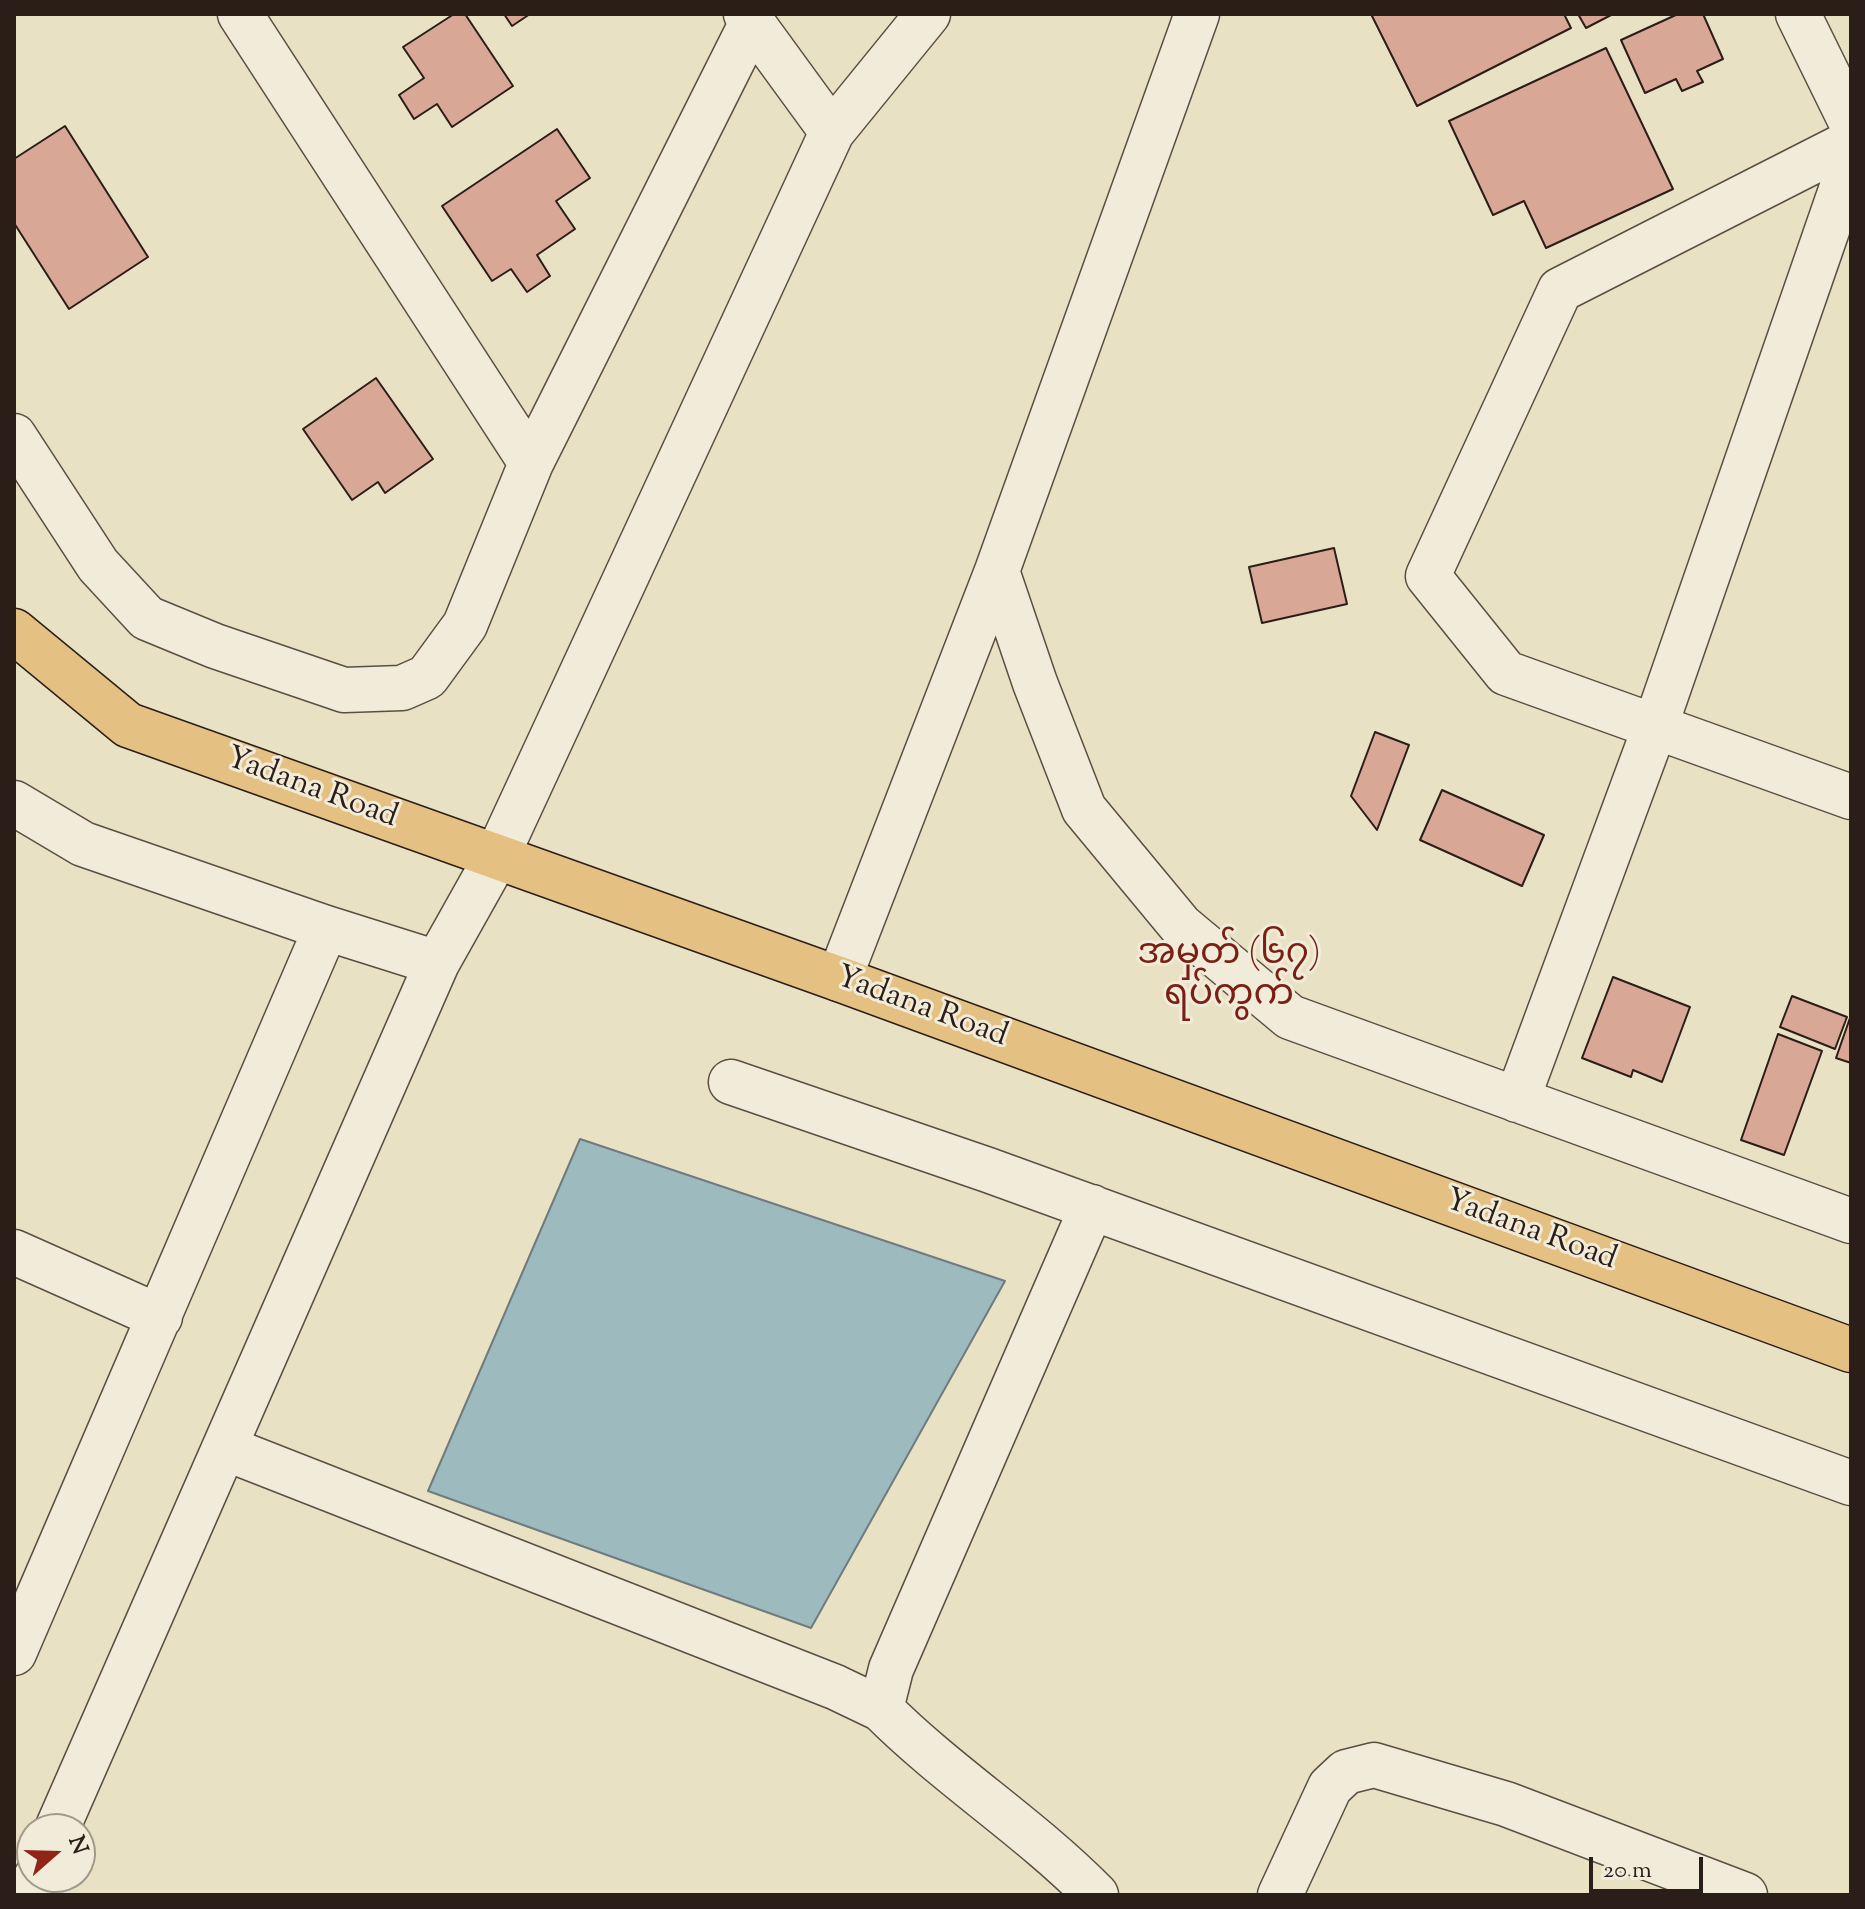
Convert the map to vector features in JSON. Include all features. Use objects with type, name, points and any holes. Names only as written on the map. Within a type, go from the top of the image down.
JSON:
[{"type":"main road","name":"Yadana Road","points":[[14,631],[128,725],[839,979],[1851,1350]]},
{"type":"street","points":[[240,14],[531,463]]},
{"type":"street","points":[[64,1813],[437,963],[497,856],[832,132],[928,14]]},
{"type":"street","points":[[839,979],[997,571],[1197,14]]},
{"type":"street","points":[[1798,14],[1851,122]]},
{"type":"street","points":[[14,436],[98,565],[147,618],[215,646],[344,690],[402,688],[427,677],[465,625],[531,463],[749,18],[832,132]]},
{"type":"street","points":[[1851,142],[1560,290],[1428,576],[1506,673],[1851,797]]},
{"type":"street","points":[[1517,1100],[1655,727],[1851,161]]},
{"type":"street","points":[[997,571],[1035,683],[1084,809],[1181,926],[1290,1017],[1851,1221]]},
{"type":"street","points":[[14,803],[83,844],[437,963]]},
{"type":"street","points":[[14,1653],[326,928]]},
{"type":"street","points":[[731,1082],[1092,1207],[1851,1483]]},
{"type":"street","points":[[881,1709],[891,1669],[1092,1207]]},
{"type":"street","points":[[14,1252],[160,1317]]},
{"type":"street","points":[[225,1448],[835,1687],[881,1709],[905,1733],[988,1799],[1096,1895]]},
{"type":"street","points":[[1280,1895],[1330,1787],[1346,1772],[1374,1765],[1506,1804],[1745,1895]]},
{"type":"water","points":[[580,1139],[1005,1281],[811,1628],[428,1491]]},
{"type":"building","points":[[454,14],[465,14],[513,86],[452,127],[437,104],[414,119],[399,95],[424,78],[403,47]]},
{"type":"building","points":[[504,14],[530,14],[512,26]]},
{"type":"building","points":[[1371,14],[1564,14],[1571,28],[1417,106]]},
{"type":"building","points":[[1578,14],[1613,14],[1586,28]]},
{"type":"building","points":[[1678,14],[1703,14],[1723,59],[1697,71],[1703,82],[1682,91],[1676,79],[1645,93],[1621,40]]},
{"type":"building","points":[[1606,48],[1673,189],[1546,248],[1524,201],[1493,215],[1449,121]]},
{"type":"building","points":[[65,126],[148,257],[69,309],[14,223],[14,159]]},
{"type":"building","points":[[557,129],[590,178],[556,201],[575,229],[537,255],[550,276],[527,292],[511,269],[492,281],[442,206]]},
{"type":"building","points":[[376,378],[433,459],[385,493],[378,482],[352,500],[303,429]]},
{"type":"building","points":[[1334,548],[1347,604],[1262,623],[1249,567]]},
{"type":"building","points":[[1375,732],[1409,745],[1377,830],[1351,796]]},
{"type":"building","points":[[1442,790],[1544,835],[1522,886],[1420,840]]},
{"type":"building","points":[[1613,977],[1690,1007],[1662,1082],[1633,1070],[1631,1077],[1582,1058]]},
{"type":"building","points":[[1792,996],[1847,1017],[1835,1049],[1780,1027]]},
{"type":"building","points":[[1851,1015],[1851,1063],[1836,1058]]},
{"type":"building","points":[[1778,1034],[1822,1051],[1784,1155],[1741,1140]]},
{"type":"district","name":"အမှတ် (၆၇) ရပ်ကွက်","points":[[1229,978]]}]
